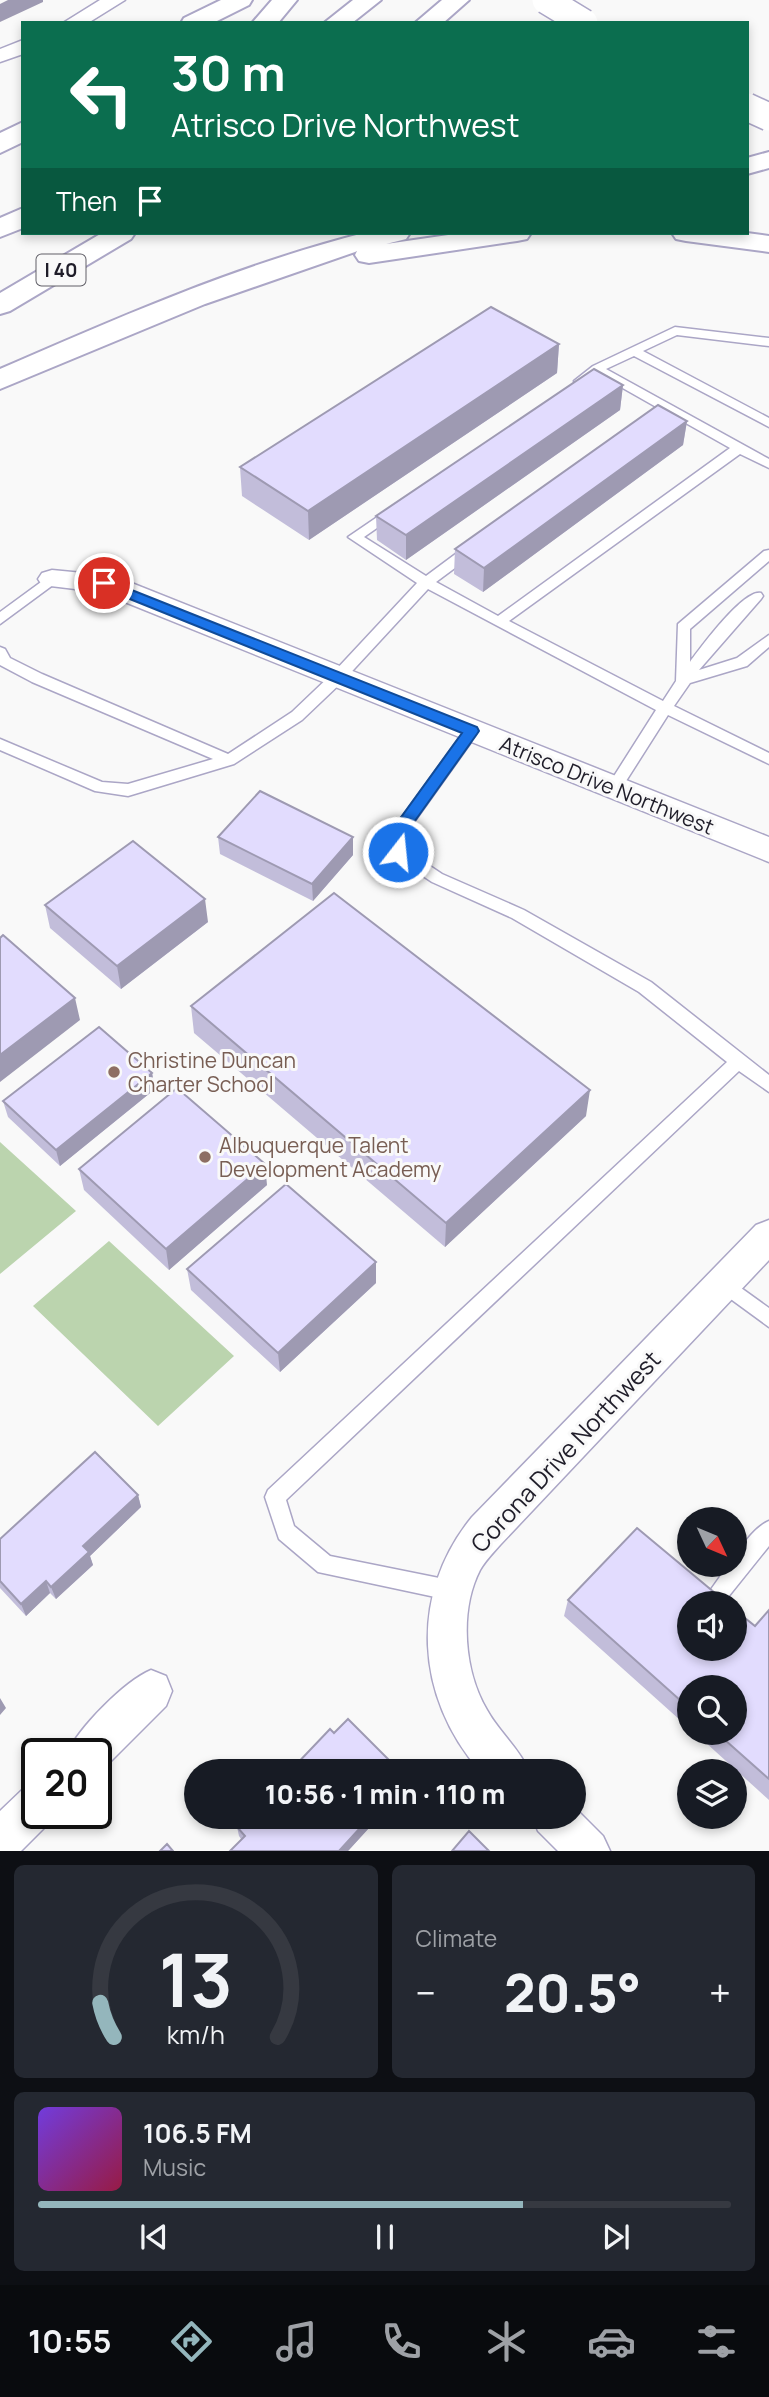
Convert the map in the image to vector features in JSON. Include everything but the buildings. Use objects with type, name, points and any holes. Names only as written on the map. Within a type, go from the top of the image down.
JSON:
[{"type":"main road","points":[[198,20],[240,0]]},
{"type":"main road","points":[[266,21],[285,0]]},
{"type":"main road","points":[[339,21],[369,0]]},
{"type":"main road","points":[[430,21],[457,0]]},
{"type":"main road","points":[[546,0],[581,21]]},
{"type":"main road","points":[[554,21],[556,0]]},
{"type":"main road","points":[[749,109],[769,110]]},
{"type":"main road","points":[[749,110],[769,117]]},
{"type":"main road","points":[[0,145],[21,131]]},
{"type":"main road","points":[[749,165],[769,160]]},
{"type":"main road","points":[[0,229],[21,217]]},
{"type":"main road","points":[[749,221],[769,223]]},
{"type":"main road","name":"I 40","points":[[0,305],[118,235]]},
{"type":"main road","points":[[0,380],[230,285],[335,247],[387,235]]},
{"type":"main road","points":[[230,285],[317,264],[504,235]]},
{"type":"main road","points":[[701,235],[769,244]]},
{"type":"street","points":[[77,21],[115,0]]},
{"type":"street","points":[[0,56],[21,47]]},
{"type":"street","name":"Atrisco Drive Northwest","points":[[52,579],[104,583],[769,850]]},
{"type":"street","name":"Corona Drive Northwest","points":[[498,1759],[472,1727],[453,1688],[447,1652],[448,1620],[464,1560],[486,1531],[769,1236]]},
{"type":"street","points":[[104,1738],[150,1691]]},
{"type":"street","points":[[0,1841],[21,1821]]},
{"type":"street","points":[[566,1829],[588,1851]]},
{"type":"lane","points":[[564,392],[597,369],[675,331],[769,342]]},
{"type":"lane","points":[[634,351],[769,423]]},
{"type":"lane","points":[[597,369],[769,464]]},
{"type":"lane","points":[[634,432],[667,408]]},
{"type":"lane","points":[[499,622],[739,448]]},
{"type":"lane","points":[[399,506],[355,537],[426,582],[499,622],[769,759]]},
{"type":"lane","points":[[0,744],[100,787],[128,790],[229,760],[297,716],[338,677],[426,582],[481,542]]},
{"type":"lane","points":[[683,680],[683,627],[769,554]]},
{"type":"lane","points":[[0,619],[52,579]]},
{"type":"lane","points":[[614,788],[683,680],[733,618],[757,596]]},
{"type":"lane","points":[[683,680],[742,662],[769,640]]},
{"type":"lane","points":[[0,652],[5,661],[37,678],[229,760]]},
{"type":"lane","points":[[472,731],[400,831],[398,852],[438,878],[518,914],[645,987],[769,1085]]},
{"type":"lane","points":[[454,1591],[325,1565],[286,1532],[275,1497],[739,1060]]},
{"type":"lane","points":[[723,1283],[769,1319]]},
{"type":"lane","points":[[720,1591],[769,1531]]},
{"type":"green space","points":[[0,1142],[76,1211],[0,1274]]},
{"type":"green space","points":[[109,1241],[234,1356],[158,1426],[33,1306]]},
{"type":"place","name":"Christine Duncan Charter School","points":[[114,1072]]},
{"type":"place","name":"Albuquerque Talent Development Academy","points":[[205,1157]]},
{"type":"route","points":[[104,583],[472,731],[400,831],[398,852]]}]
